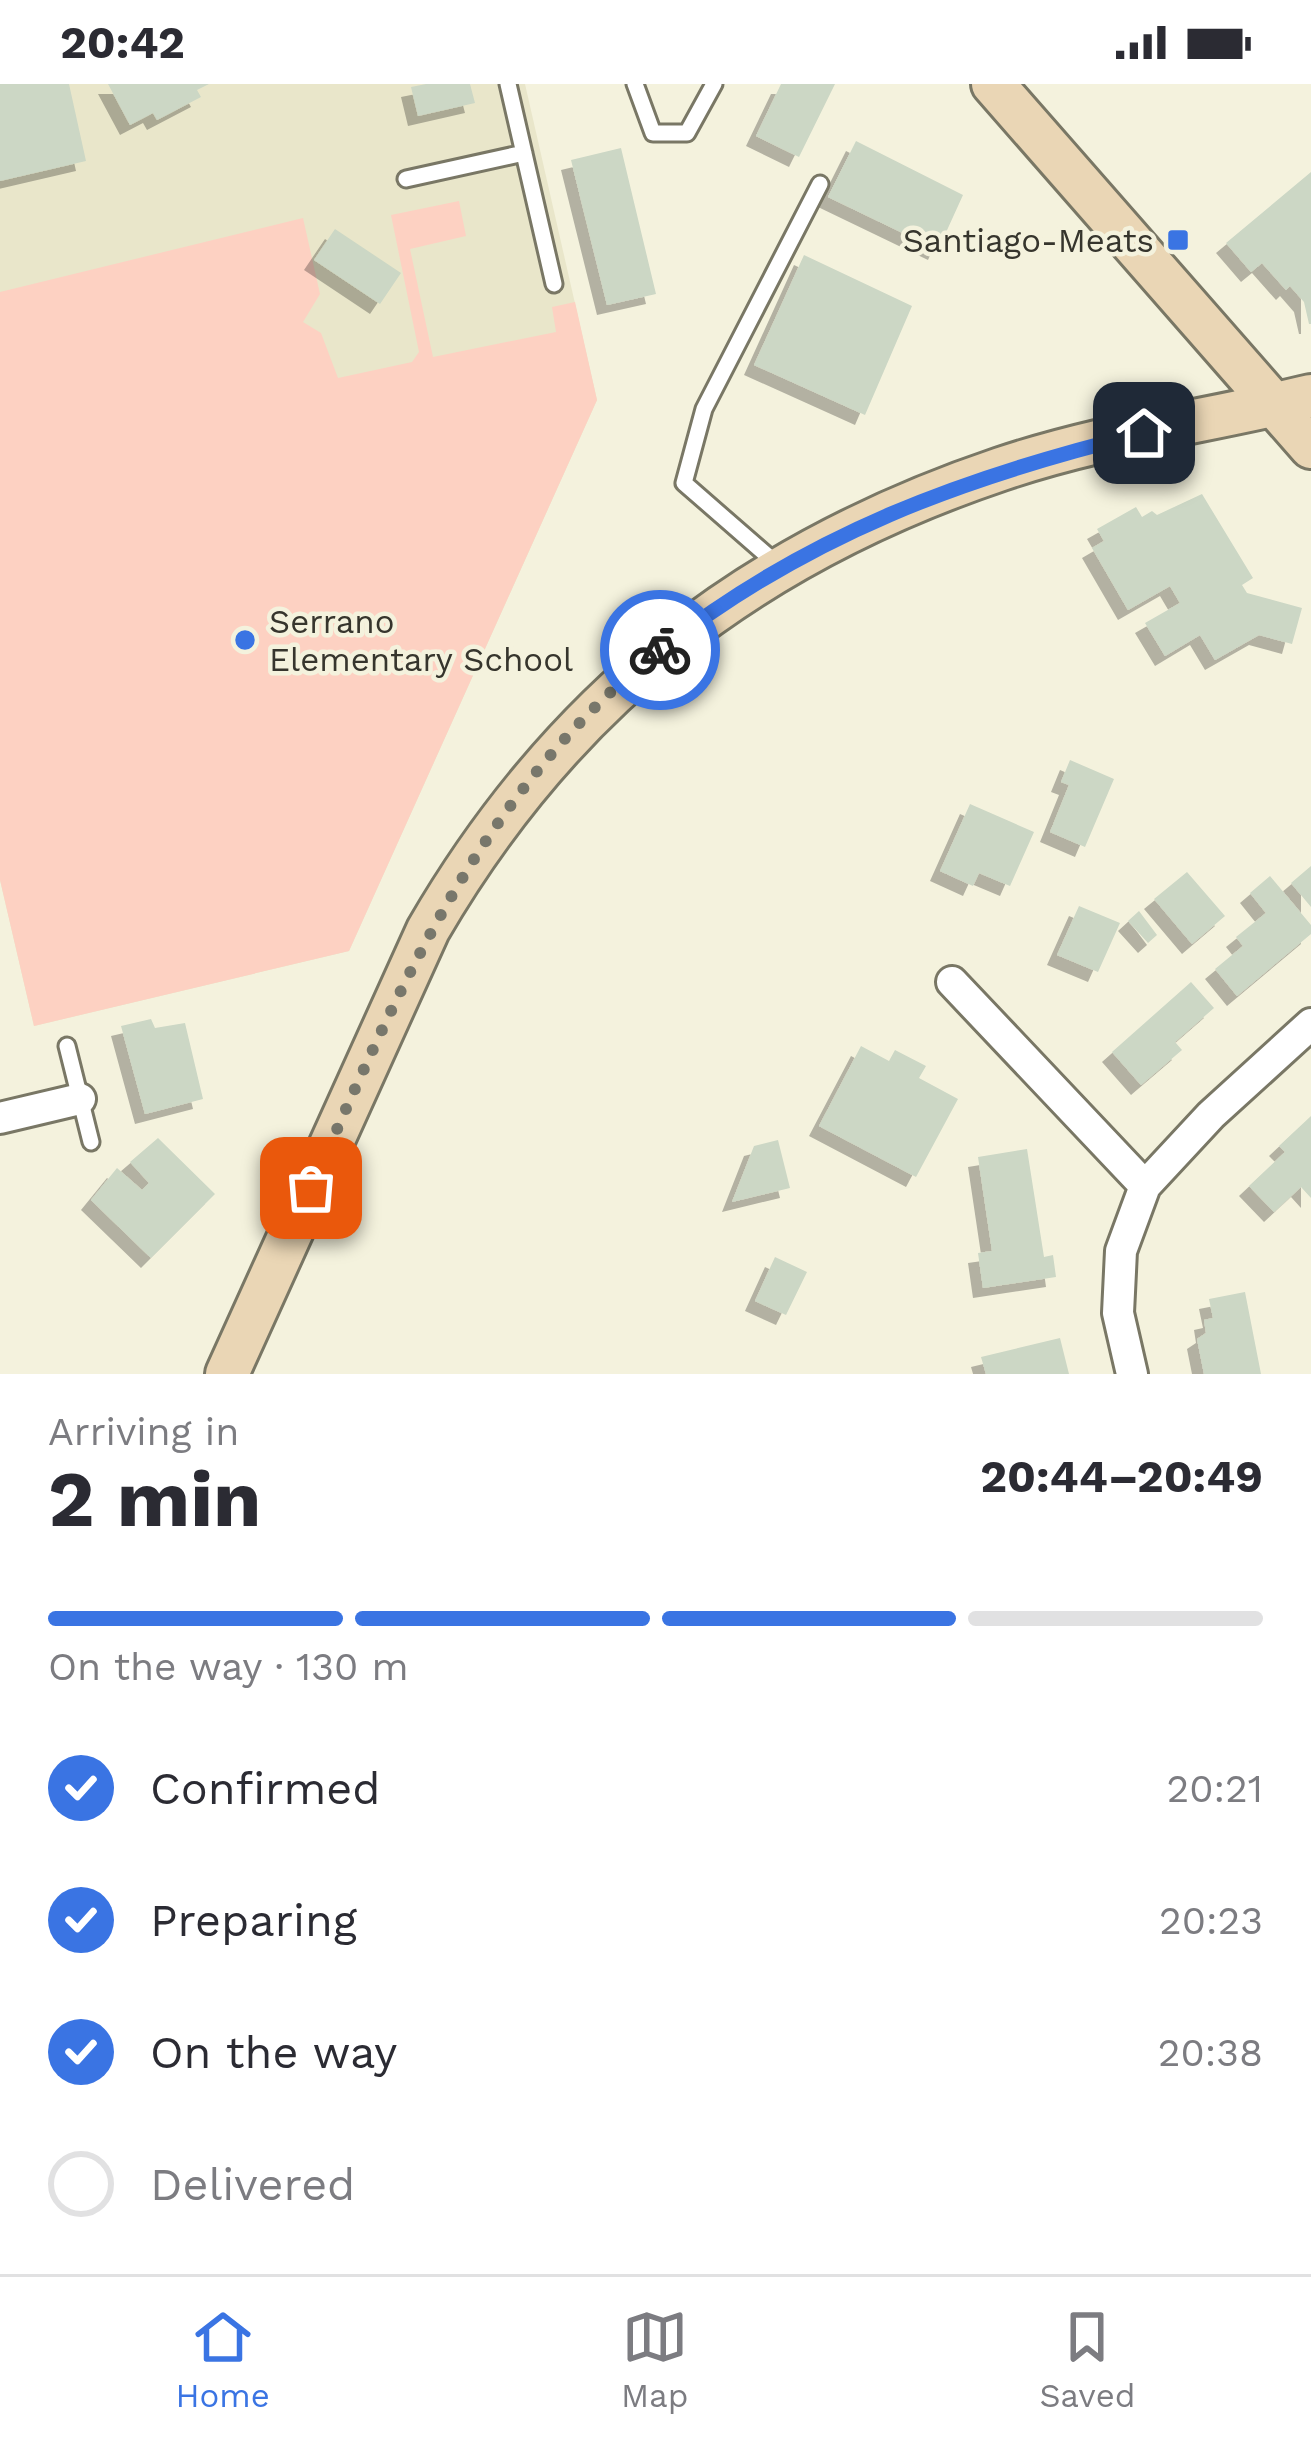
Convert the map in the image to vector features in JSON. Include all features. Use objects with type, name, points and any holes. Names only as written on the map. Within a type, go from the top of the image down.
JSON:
[{"type":"street","points":[[993,84],[1292,401],[1311,447]]},
{"type":"street","points":[[227,1374],[387,1018],[469,860],[517,796],[625,678],[780,567],[890,512],[1004,468],[1292,401]]},
{"type":"street","points":[[952,982],[1145,1186]]},
{"type":"street","points":[[1132,1374],[1118,1312],[1121,1251],[1145,1186],[1211,1114],[1311,1024]]},
{"type":"street","points":[[0,1118],[80,1099]]},
{"type":"lane","points":[[508,84],[554,284]]},
{"type":"lane","points":[[634,84],[653,133],[687,133],[714,84]]},
{"type":"lane","points":[[406,179],[524,153]]},
{"type":"lane","points":[[780,567],[684,483],[704,409],[820,184]]},
{"type":"lane","points":[[67,1046],[91,1142]]},
{"type":"shaded area","name":"Serrano Elementary School","points":[[0,84],[525,84],[597,400],[349,951],[34,1026],[0,880]]},
{"type":"shaded area","name":"Serrano Elementary School","points":[[459,201],[466,236],[410,249],[433,357],[556,332],[552,307],[575,302],[597,400],[349,951],[34,1026],[0,880],[0,292],[303,218],[320,294],[303,322],[321,333],[338,378],[412,362],[419,352],[391,215]]},
{"type":"building","points":[[0,84],[69,84],[86,161],[0,181]]},
{"type":"building","points":[[108,84],[209,84],[197,90],[201,97],[157,120],[153,113],[130,125]]},
{"type":"building","points":[[470,84],[475,103],[418,116],[411,87]]},
{"type":"building","points":[[781,84],[835,84],[799,157],[756,136]]},
{"type":"building","points":[[856,141],[963,195],[938,250],[828,197]]},
{"type":"building","points":[[621,148],[656,294],[607,305],[571,160]]},
{"type":"building","points":[[1311,172],[1309,324],[1304,302],[1290,286],[1286,290],[1262,263],[1251,272],[1226,243]]},
{"type":"building","points":[[335,229],[401,273],[380,304],[314,260]]},
{"type":"building","points":[[804,255],[912,306],[865,415],[754,365]]},
{"type":"building","points":[[1202,494],[1253,578],[1242,585],[1247,593],[1302,608],[1292,644],[1259,635],[1215,660],[1200,635],[1165,656],[1145,623],[1180,603],[1170,586],[1128,610],[1092,548],[1104,541],[1097,529],[1136,507],[1142,517],[1152,511],[1157,515]]},
{"type":"building","points":[[1070,760],[1114,779],[1085,847],[1050,832],[1069,785],[1061,782]]},
{"type":"building","points":[[970,804],[1034,832],[1010,886],[979,873],[973,886],[940,871]]},
{"type":"building","points":[[1311,866],[1311,907],[1291,883]]},
{"type":"building","points":[[1187,872],[1225,916],[1192,944],[1154,899]]},
{"type":"building","points":[[1270,876],[1311,925],[1311,934],[1237,996],[1215,969],[1243,946],[1236,937],[1266,913],[1250,893]]},
{"type":"building","points":[[1079,906],[1120,923],[1098,972],[1057,955]]},
{"type":"building","points":[[1139,911],[1157,935],[1148,943],[1128,921]]},
{"type":"building","points":[[1191,982],[1214,1008],[1175,1042],[1182,1050],[1141,1085],[1112,1052]]},
{"type":"building","points":[[151,1019],[155,1028],[185,1023],[203,1099],[145,1114],[121,1026]]},
{"type":"building","points":[[861,1046],[889,1061],[895,1050],[926,1066],[919,1078],[958,1099],[916,1177],[819,1126]]},
{"type":"building","points":[[1311,1116],[1311,1198],[1301,1187],[1274,1212],[1249,1186],[1285,1152],[1279,1146]]},
{"type":"building","points":[[158,1138],[215,1194],[151,1258],[91,1200],[117,1168],[142,1190],[149,1183],[130,1162]]},
{"type":"building","points":[[778,1140],[790,1188],[732,1202],[754,1146]]},
{"type":"building","points":[[1027,1149],[1044,1257],[1053,1255],[1056,1277],[983,1288],[978,1253],[992,1251],[978,1157]]},
{"type":"building","points":[[775,1257],[807,1272],[786,1315],[755,1301]]},
{"type":"building","points":[[1245,1292],[1261,1374],[1204,1374],[1197,1339],[1206,1333],[1204,1320],[1213,1318],[1209,1299]]},
{"type":"building","points":[[1060,1338],[1069,1374],[986,1374],[981,1357]]},
{"type":"way so far","points":[[311,1188],[428,931],[469,860],[572,732],[660,650]]},
{"type":"place","name":"Santiago-Meats","points":[[1178,240]]},
{"type":"place","name":"Serrano Elementary School","points":[[245,640]]},
{"type":"route","points":[[660,650],[780,567],[890,512],[1004,468],[1144,433]]}]
